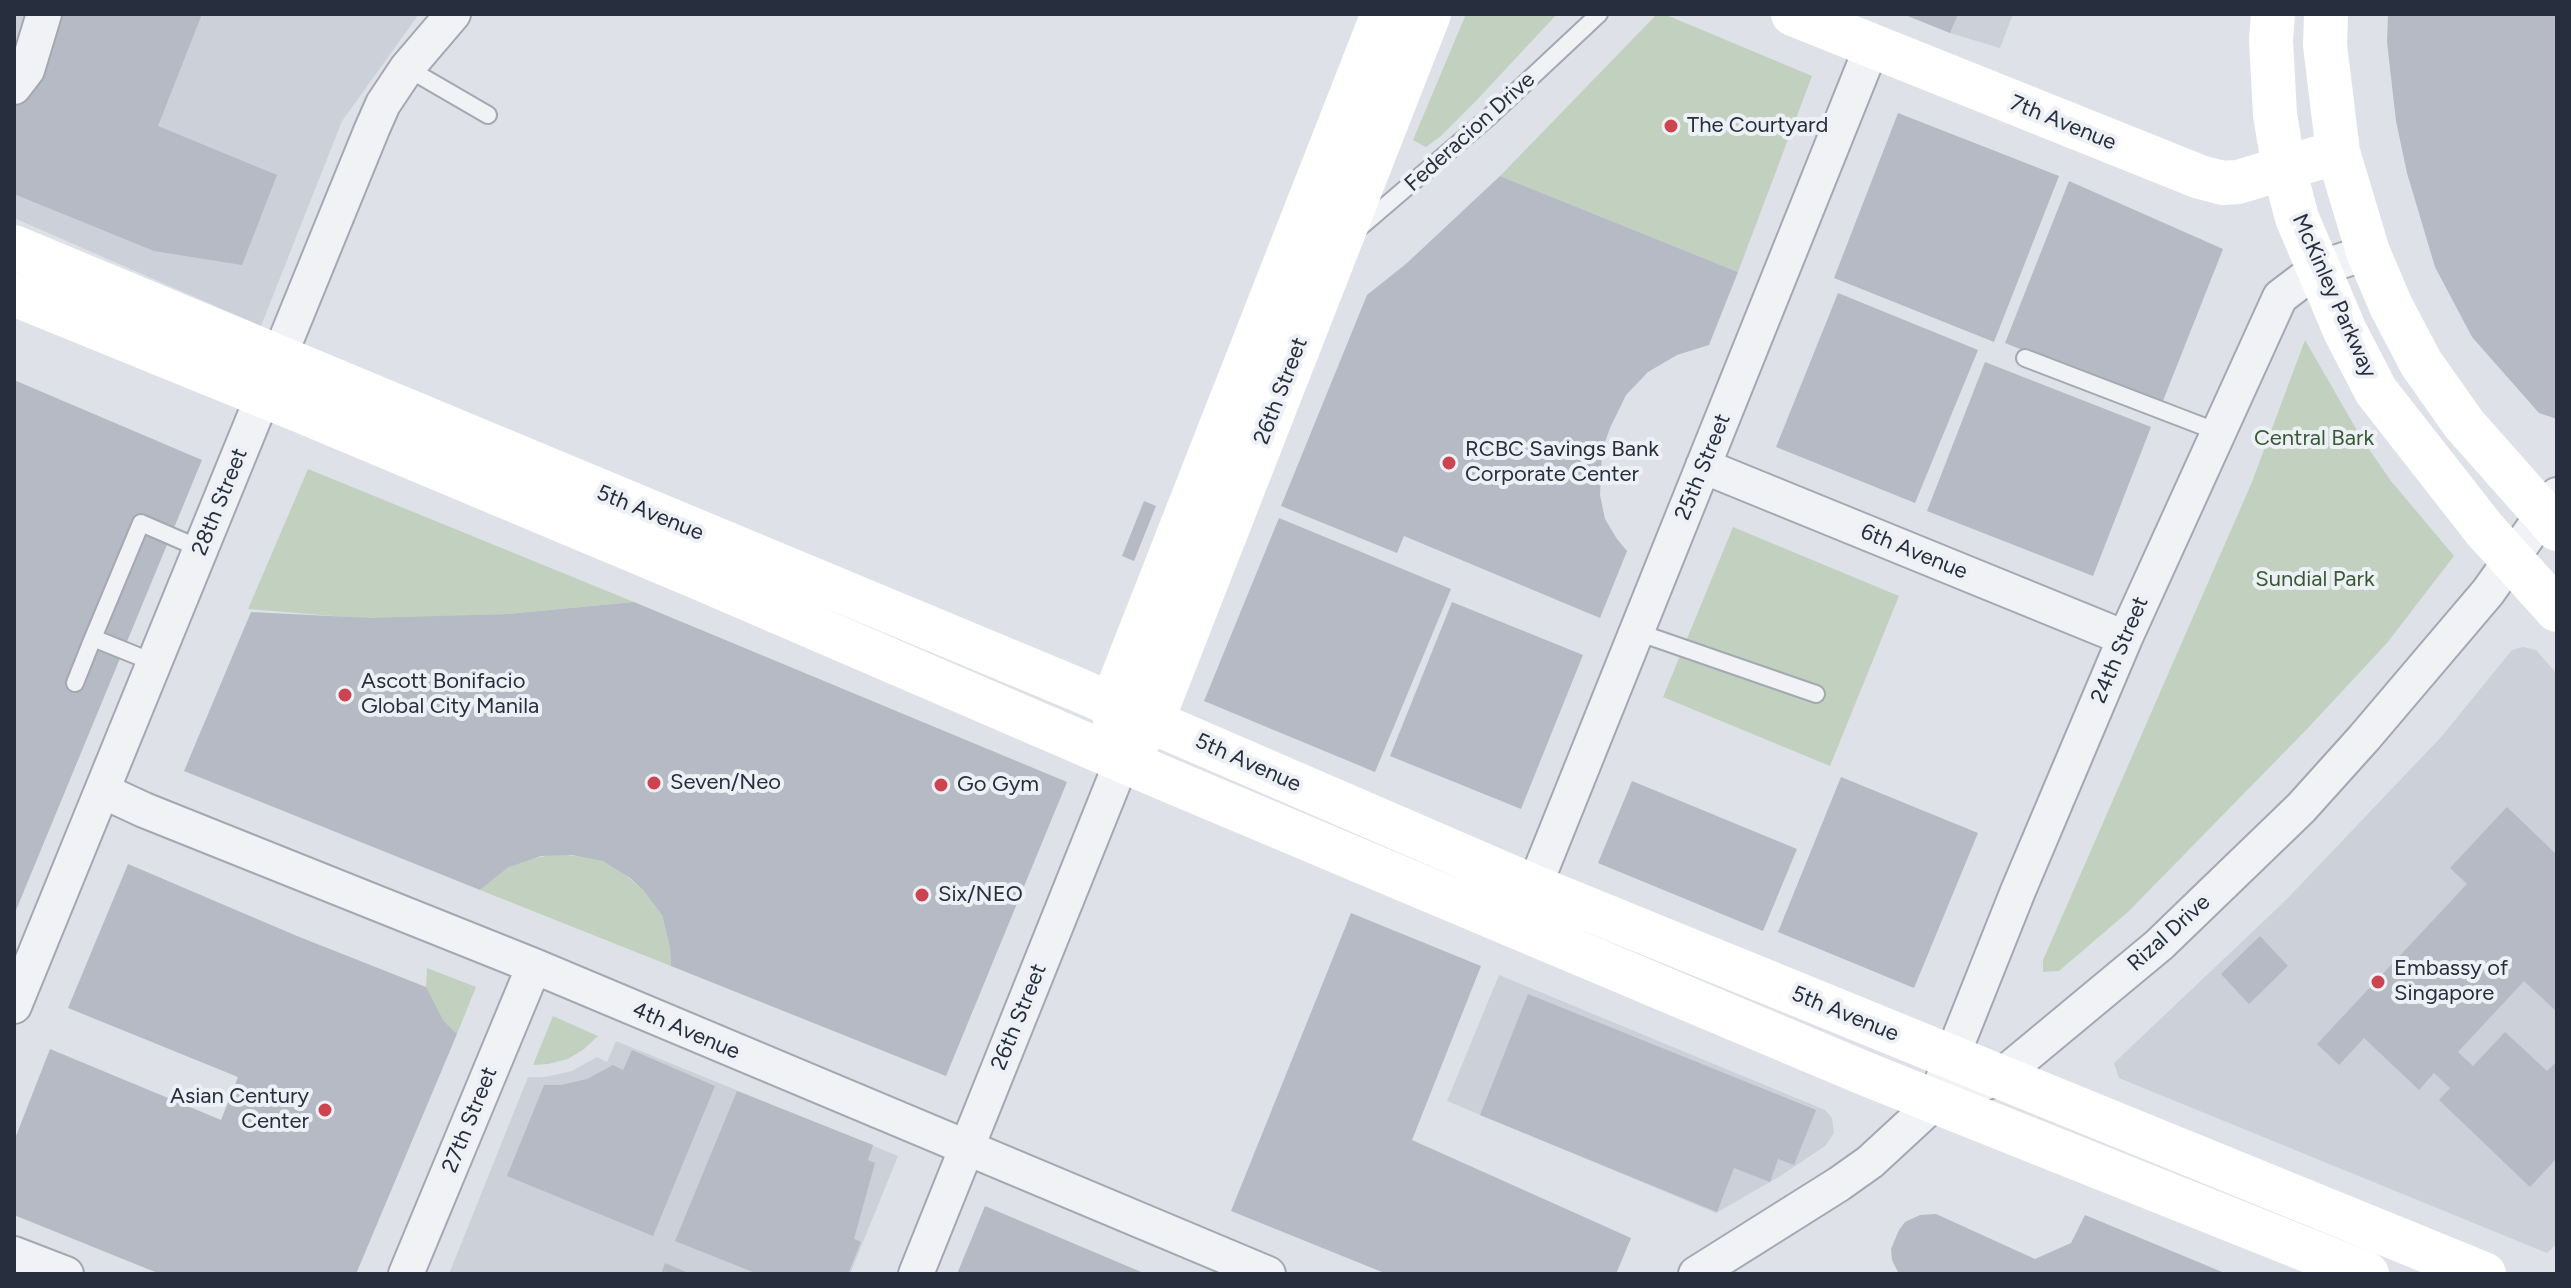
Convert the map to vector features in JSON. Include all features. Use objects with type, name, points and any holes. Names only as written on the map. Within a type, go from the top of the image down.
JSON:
[{"type":"main road","name":"26th Street","points":[[1112,704],[1383,14]]},
{"type":"main road","name":"26th Street","points":[[1122,761],[1152,721],[1429,14]]},
{"type":"main road","name":"7th Avenue","points":[[1793,14],[2200,177],[2223,183],[2238,182],[2338,152]]},
{"type":"main road","name":"McKinley Parkway","points":[[2273,14],[2271,40],[2275,115],[2284,168],[2297,218],[2345,331],[2376,391],[2484,529],[2557,610]]},
{"type":"main road","points":[[2326,14],[2325,45],[2338,152],[2368,252],[2391,306],[2421,363],[2464,424],[2552,513]]},
{"type":"main road","name":"5th Avenue","points":[[14,247],[270,377],[711,583],[1122,761],[1935,1102],[2349,1271]]},
{"type":"main road","name":"5th Avenue","points":[[14,294],[270,377],[1112,704],[1534,887],[2484,1274]]},
{"type":"main road","points":[[1112,704],[1122,761]]},
{"type":"street","points":[[14,87],[27,70],[44,14]]},
{"type":"street","name":"28th Street","points":[[14,1006],[383,104],[407,68],[453,14]]},
{"type":"street","name":"25th Street","points":[[1534,887],[1872,46]]},
{"type":"street","name":"24th Street","points":[[1935,1102],[2125,638],[2280,297],[2317,269],[2368,252]]},
{"type":"street","name":"6th Avenue","points":[[1703,466],[2125,638]]},
{"type":"street","name":"Rizal Drive","points":[[1696,1274],[1860,1170],[1935,1102],[2000,1077],[2159,945],[2301,808],[2438,653],[2552,513]]},
{"type":"street","name":"26th Street","points":[[916,1274],[1122,761]]},
{"type":"street","name":"4th Avenue","points":[[103,791],[158,816],[534,966],[1268,1274]]},
{"type":"street","name":"27th Street","points":[[406,1274],[534,966]]},
{"type":"street","points":[[14,1254],[66,1274]]},
{"type":"lane","name":"Federacion Drive","points":[[1338,246],[1489,117],[1599,14]]},
{"type":"lane","points":[[407,68],[488,115]]},
{"type":"lane","points":[[2025,358],[2218,432]]},
{"type":"lane","points":[[75,683],[141,523],[201,549]]},
{"type":"lane","points":[[1637,632],[1816,694]]},
{"type":"lane","points":[[93,638],[155,663]]},
{"type":"shaded area","points":[[14,14],[419,14],[342,121],[261,326],[14,218]]},
{"type":"shaded area","points":[[1903,14],[2013,14],[2000,48]]},
{"type":"shaded area","name":"Embassy of Singapore","points":[[2523,647],[2536,650],[2557,674],[2557,1243],[2547,1253],[2119,1078],[2114,1063],[2286,900],[2442,736],[2512,650]]},
{"type":"shaded area","points":[[1499,975],[1825,1110],[1832,1118],[1834,1133],[1825,1146],[1716,1213],[1447,1101]]},
{"type":"shaded area","points":[[616,1041],[898,1156],[850,1274],[449,1274],[528,1077],[572,1071],[597,1057],[607,1062]]},
{"type":"green space","points":[[1466,14],[1557,14],[1475,102],[1426,147],[1413,140]]},
{"type":"green space","name":"The Courtyard","points":[[1657,14],[1664,14],[1812,76],[1738,272],[1500,176]]},
{"type":"green space","name":"Sundial Park","points":[[2305,340],[2362,439],[2391,481],[2454,556],[2387,643],[2128,912],[2059,971],[2043,972],[2043,960],[2252,482]]},
{"type":"green space","points":[[308,469],[634,602],[507,614],[371,619],[248,609]]},
{"type":"green space","points":[[1733,527],[1899,596],[1830,766],[1663,697]]},
{"type":"green space","points":[[556,854],[603,861],[617,868],[643,890],[662,915],[671,966],[480,890],[509,867],[525,860]]},
{"type":"green space","points":[[427,968],[476,987],[457,1034],[443,1020],[432,1002],[426,987]]},
{"type":"green space","points":[[553,1016],[598,1036],[568,1059],[533,1065]]},
{"type":"building","points":[[53,14],[202,14],[158,126],[277,175],[242,265],[154,251],[14,194],[14,104],[36,73]]},
{"type":"building","points":[[1903,14],[1958,14],[1950,33]]},
{"type":"building","points":[[2388,14],[2557,14],[2557,419],[2539,413],[2472,337],[2435,267],[2407,173],[2396,121],[2387,42]]},
{"type":"building","points":[[1898,113],[2059,176],[1994,342],[1834,278]]},
{"type":"building","points":[[1500,176],[1738,272],[1709,345],[1677,355],[1648,372],[1626,395],[1610,428],[1602,451],[1600,495],[1605,519],[1627,551],[1600,618],[1404,536],[1397,553],[1281,506],[1367,295],[1407,263]]},
{"type":"building","points":[[2069,181],[2223,249],[2161,406],[2005,343]]},
{"type":"building","points":[[1838,293],[1978,350],[1915,503],[1776,447]]},
{"type":"building","points":[[1985,362],[2151,427],[2093,576],[1927,511]]},
{"type":"building","points":[[14,380],[202,460],[14,915]]},
{"type":"building","points":[[1144,501],[1156,506],[1134,561],[1122,556]]},
{"type":"building","points":[[1279,518],[1451,589],[1375,772],[1204,701]]},
{"type":"building","points":[[634,602],[1067,782],[946,1076],[671,966],[662,915],[630,878],[603,861],[572,855],[541,856],[509,867],[480,890],[184,771],[251,612],[371,618],[507,614]]},
{"type":"building","points":[[1452,602],[1583,655],[1521,809],[1390,756]]},
{"type":"building","points":[[1841,777],[1978,833],[1914,988],[1778,932]]},
{"type":"building","points":[[1632,781],[1797,849],[1763,931],[1598,863]]},
{"type":"building","points":[[2507,807],[2557,855],[2557,1012],[2524,981],[2458,1052],[2473,1066],[2505,1032],[2547,1071],[2557,1061],[2557,1158],[2530,1187],[2439,1100],[2450,1088],[2434,1073],[2419,1090],[2364,1038],[2339,1065],[2317,1044],[2467,884],[2450,868]]},
{"type":"building","points":[[128,864],[426,987],[443,1020],[457,1034],[356,1274],[160,1274],[14,1215],[14,1141],[50,1049],[221,1120],[238,1077],[68,1008]]},
{"type":"building","points":[[1351,913],[1481,966],[1412,1140],[1631,1238],[1616,1274],[1387,1274],[1231,1211]]},
{"type":"building","points":[[2260,936],[2288,966],[2249,1004],[2221,974]]},
{"type":"building","points":[[1528,994],[1816,1110],[1794,1165],[1778,1159],[1770,1182],[1734,1168],[1717,1212],[1480,1115]]},
{"type":"building","points":[[632,1050],[715,1086],[653,1236],[507,1176],[544,1085],[587,1079],[613,1065],[623,1070]]},
{"type":"building","points":[[737,1091],[873,1145],[868,1160],[875,1163],[854,1239],[861,1242],[848,1274],[758,1274],[675,1241]]},
{"type":"building","points":[[985,1206],[1146,1274],[957,1274]]},
{"type":"building","points":[[1936,1214],[2035,1259],[2071,1243],[2085,1215],[2227,1274],[1899,1274],[1892,1260],[1891,1249],[1899,1230],[1905,1222],[1920,1215]]},
{"type":"building","points":[[665,1263],[691,1274],[661,1274]]},
{"type":"place","name":"The Courtyard","points":[[1671,126]]},
{"type":"place","name":"RCBC Savings Bank Corporate Center","points":[[1449,463]]},
{"type":"place","name":"Ascott Bonifacio Global City Manila","points":[[345,695]]},
{"type":"place","name":"Seven/Neo","points":[[654,783]]},
{"type":"place","name":"Go Gym","points":[[941,785]]},
{"type":"place","name":"Six/NEO","points":[[922,895]]},
{"type":"place","name":"Embassy of Singapore","points":[[2378,982]]},
{"type":"place","name":"Asian Century Center","points":[[325,1110]]},
{"type":"park label","name":"Central Bark","points":[[2314,439]]}]
